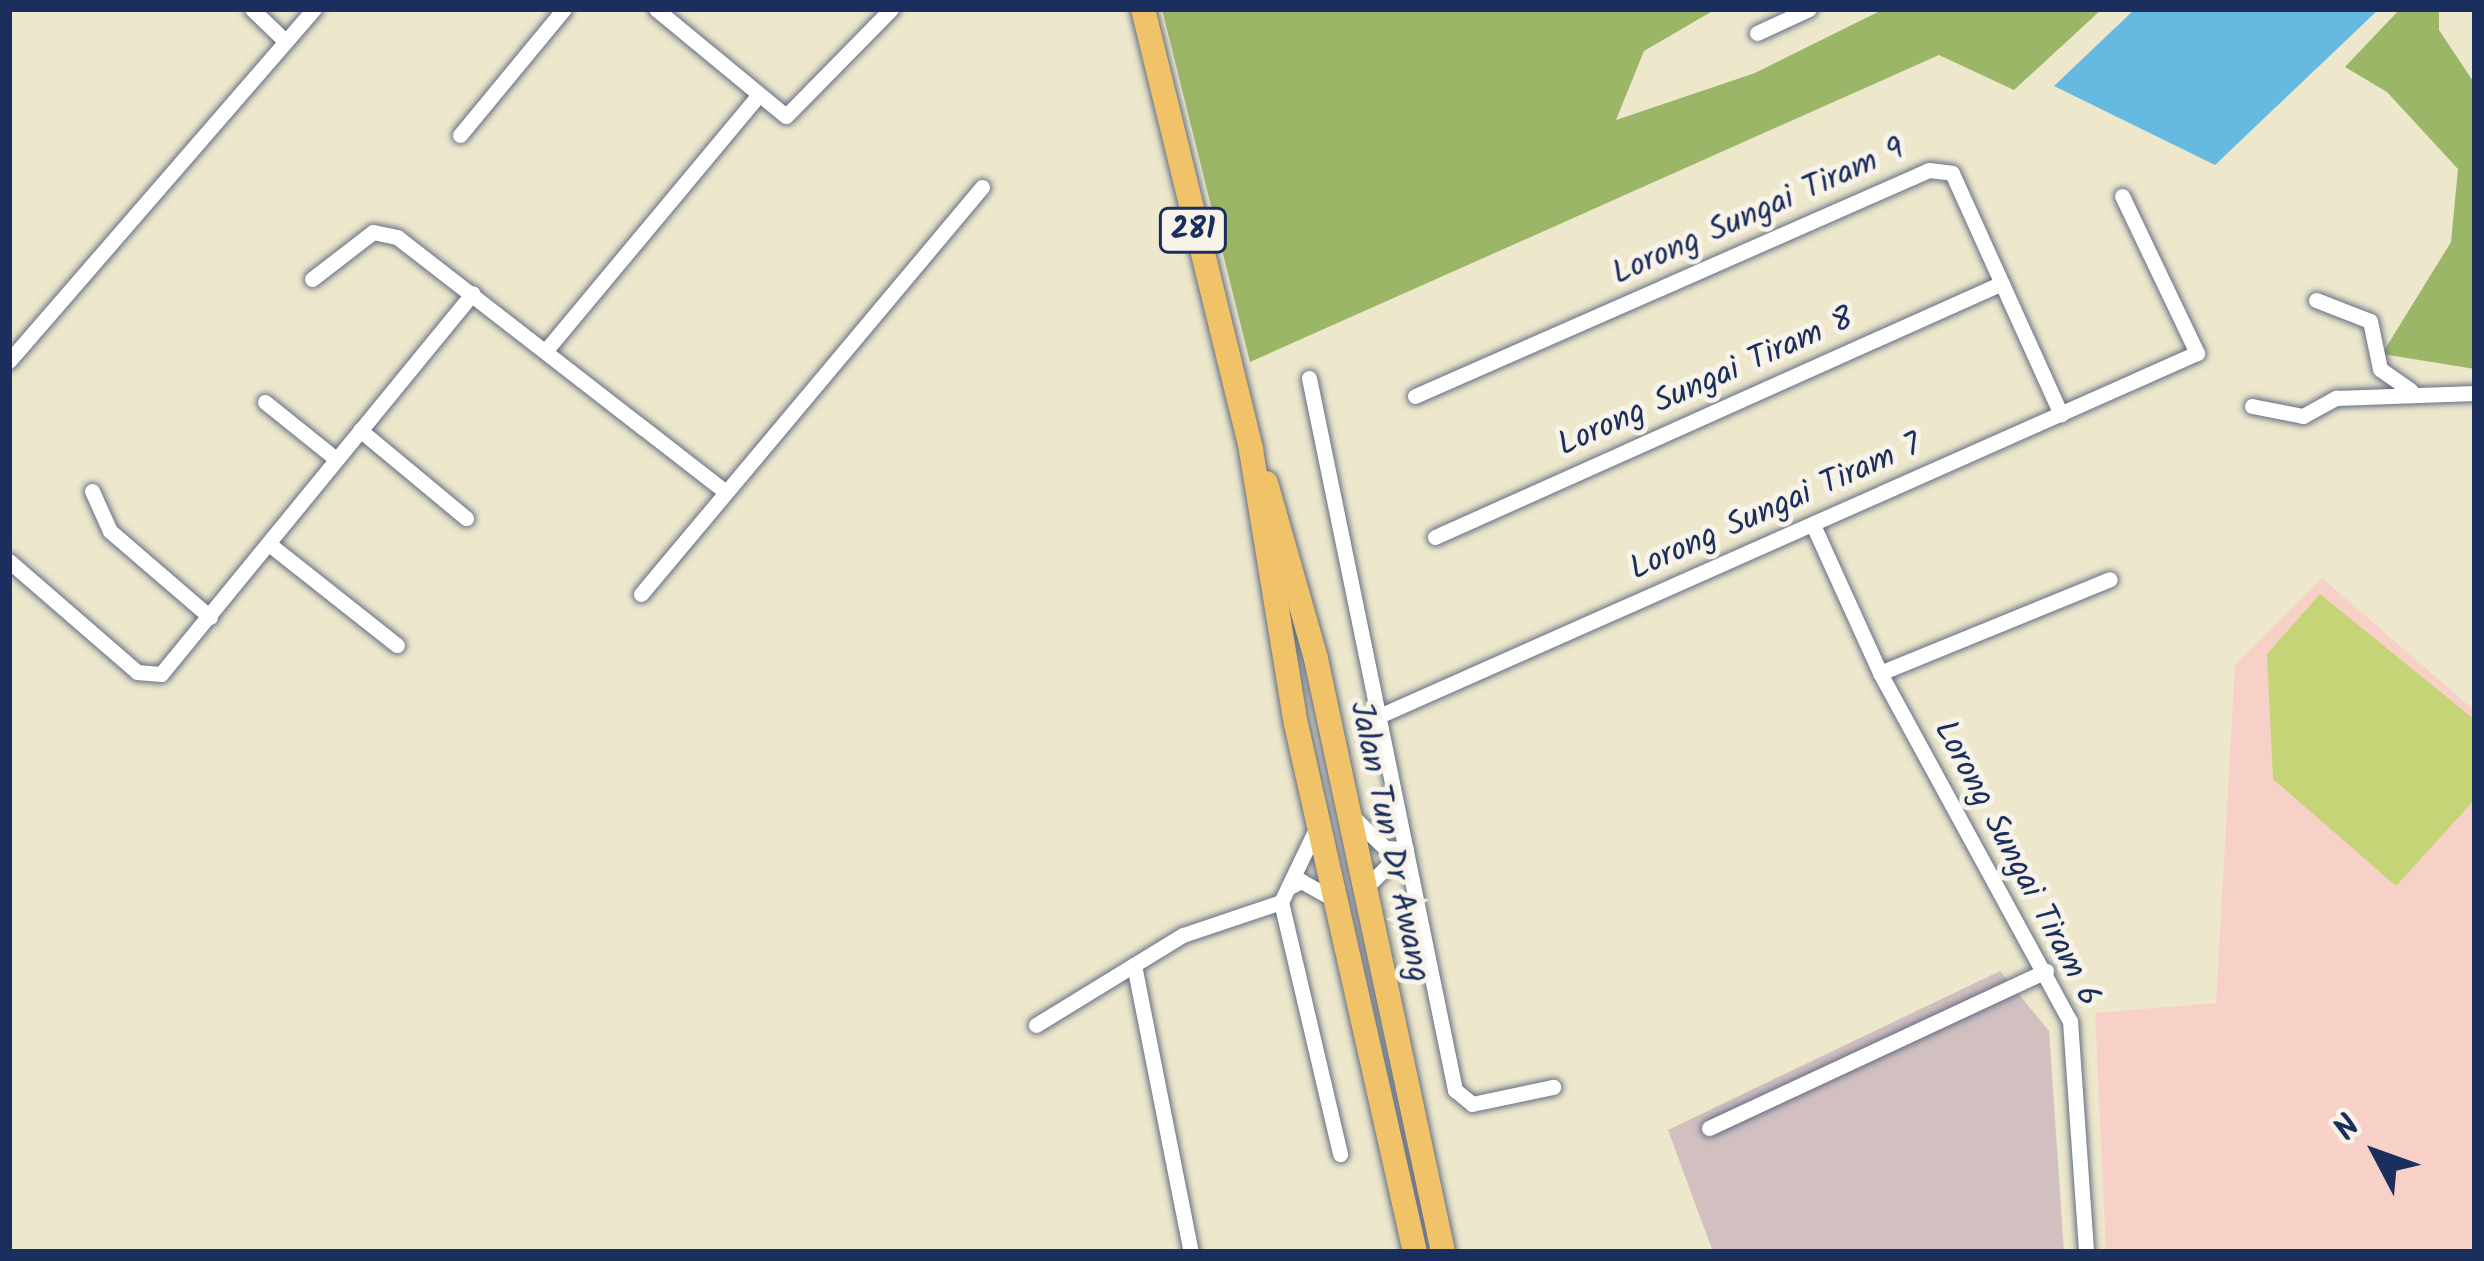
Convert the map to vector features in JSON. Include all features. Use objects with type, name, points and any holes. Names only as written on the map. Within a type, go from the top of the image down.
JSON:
[{"type":"main road","name":"Jalan Tun Dr Awang","points":[[1143,9],[1251,450],[1316,823],[1415,1252]]},
{"type":"main road","name":"Jalan Tun Dr Awang","points":[[1251,450],[1292,570],[1443,1252]]},
{"type":"street","points":[[252,9],[286,41]]},
{"type":"street","points":[[460,135],[564,9]]},
{"type":"street","points":[[656,9],[757,97],[795,115],[891,9]]},
{"type":"street","points":[[1757,33],[1809,9]]},
{"type":"street","points":[[9,361],[311,10]]},
{"type":"street","points":[[547,349],[757,97]]},
{"type":"street","name":"Lorong Sungai Tiram 9","points":[[1414,396],[1929,170],[1952,173],[2061,414]]},
{"type":"street","points":[[641,594],[982,187]]},
{"type":"street","name":"Lorong Sungai Tiram 7","points":[[1379,716],[2197,353],[2122,196]]},
{"type":"street","points":[[312,279],[385,231],[473,292],[725,491]]},
{"type":"street","name":"Lorong Sungai Tiram 8","points":[[1435,537],[2002,283]]},
{"type":"street","points":[[9,561],[149,676],[210,617],[473,292]]},
{"type":"street","points":[[2316,300],[2370,321],[2380,369],[2413,392]]},
{"type":"street","points":[[1310,378],[1461,1100],[1553,1087]]},
{"type":"street","points":[[2252,406],[2302,416],[2336,398],[2475,393]]},
{"type":"street","points":[[265,402],[336,459]]},
{"type":"street","points":[[360,430],[466,518]]},
{"type":"street","points":[[92,491],[110,531],[210,617]]},
{"type":"street","name":"Lorong Sungai Tiram 6","points":[[1813,525],[1880,673],[2070,1021],[2086,1252]]},
{"type":"street","points":[[269,544],[397,645]]},
{"type":"street","points":[[1880,673],[2110,579]]},
{"type":"street","points":[[1348,811],[1385,848],[1406,849]]},
{"type":"street","points":[[1316,823],[1284,895],[1340,1154]]},
{"type":"street","points":[[1363,895],[1406,849]]},
{"type":"street","points":[[1036,1025],[1134,965],[1284,895],[1301,881],[1334,900]]},
{"type":"street","points":[[1134,965],[1192,1252]]},
{"type":"street","points":[[1709,1127],[2046,971]]},
{"type":"shaded area","points":[[2322,578],[2475,711],[2475,1252],[2106,1252],[2095,1013],[2216,1003],[2235,665]]},
{"type":"shaded area","points":[[2000,971],[2049,1031],[2064,1252],[1713,1252],[1668,1130]]},
{"type":"green space","points":[[1162,9],[1716,9],[1644,51],[1616,120],[1755,73],[1884,9],[2102,9],[2014,90],[1939,55],[1250,362]]},
{"type":"green space","points":[[2400,9],[2439,9],[2439,30],[2475,84],[2475,369],[2382,354],[2451,242],[2458,169],[2387,92],[2345,67]]},
{"type":"green space","points":[[2320,594],[2475,720],[2475,799],[2396,886],[2273,779],[2267,654]]},
{"type":"water","points":[[2135,9],[2379,9],[2215,165],[2054,86]]}]
